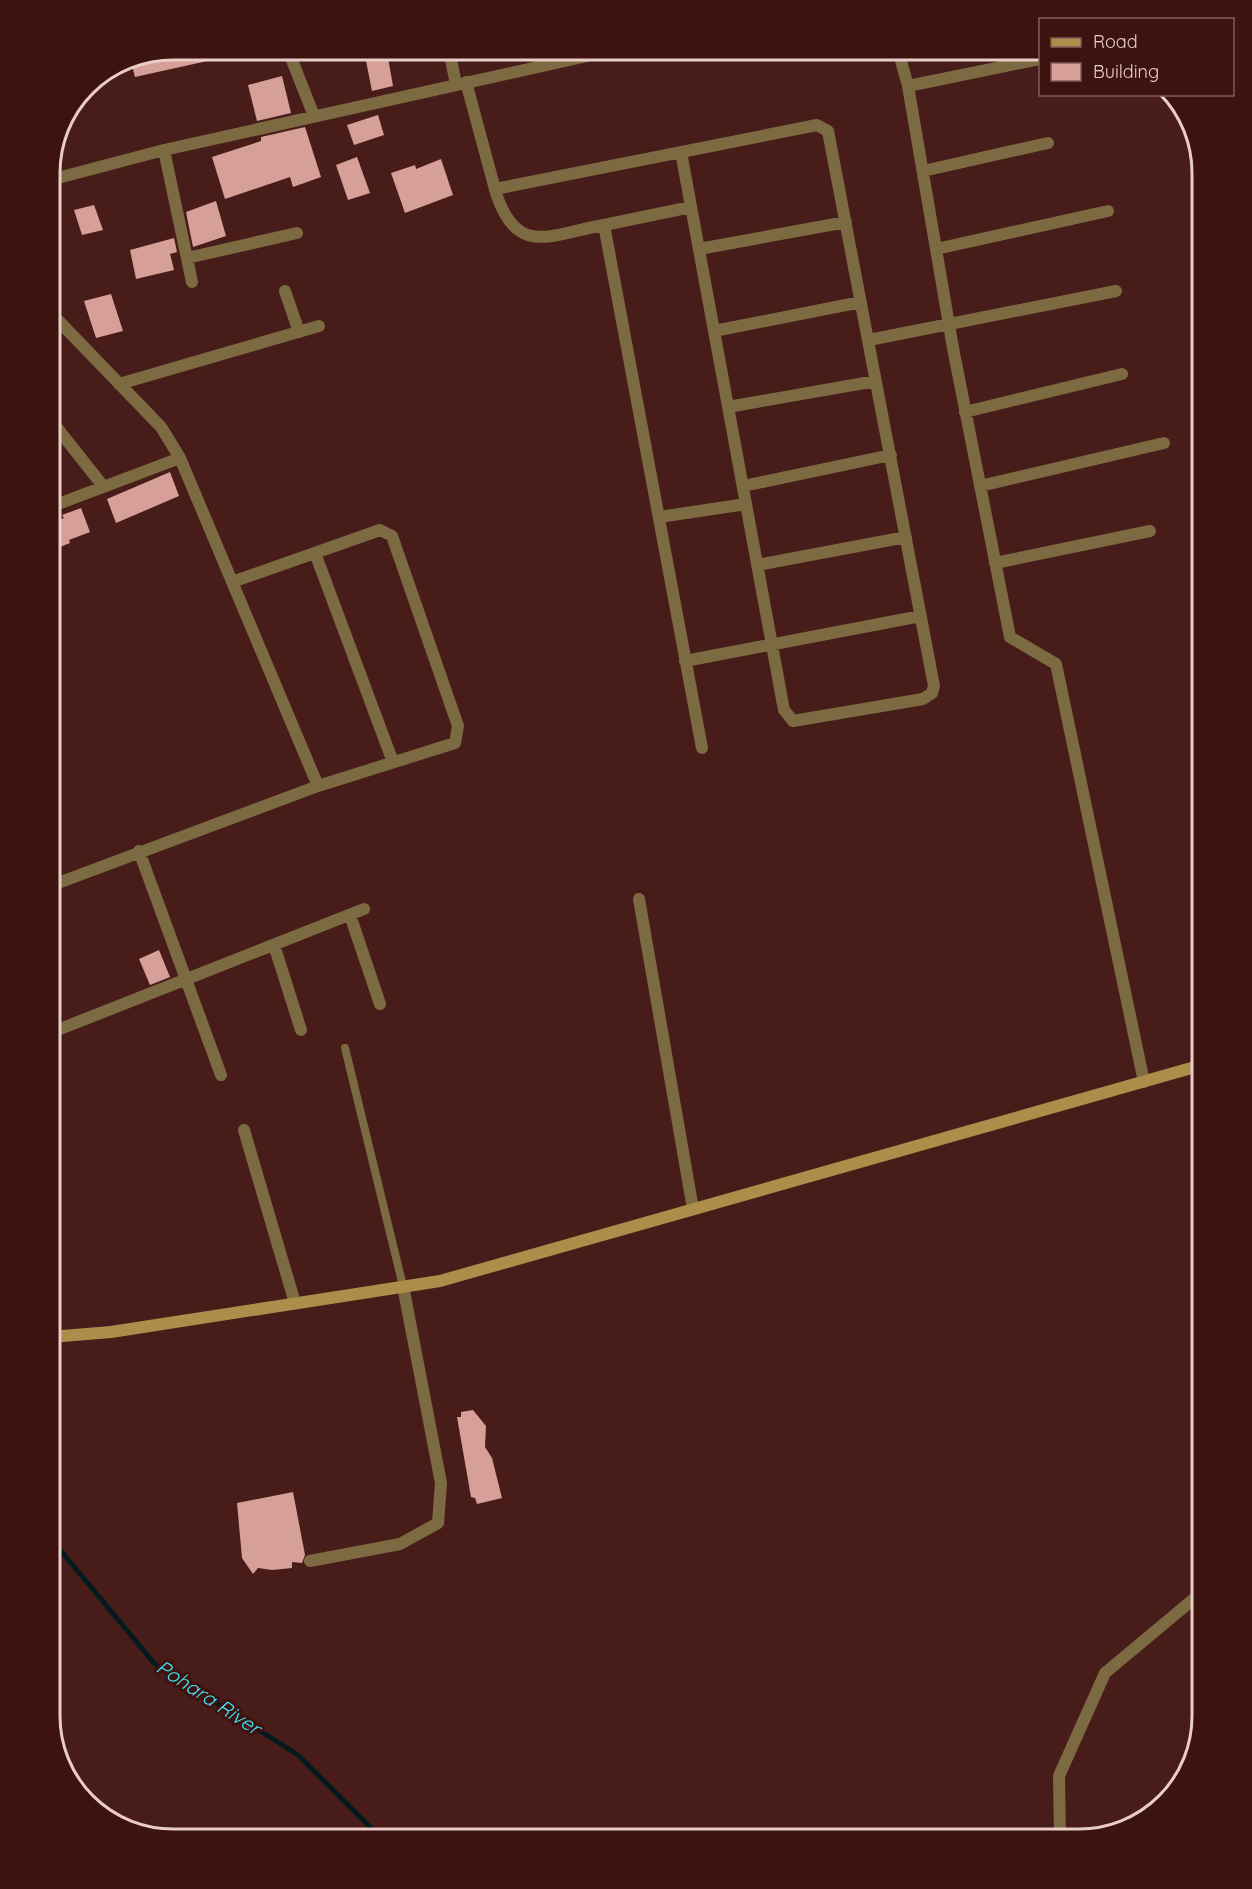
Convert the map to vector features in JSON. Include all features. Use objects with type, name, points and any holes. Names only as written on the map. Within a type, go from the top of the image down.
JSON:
[{"type":"street","points":[[292,60],[314,116]]},
{"type":"street","points":[[453,60],[505,217],[520,234],[526,237],[604,225],[691,207]]},
{"type":"street","points":[[60,177],[164,150],[568,60]]},
{"type":"street","points":[[901,60],[908,86],[965,412],[1010,637],[1056,664],[1144,1082]]},
{"type":"street","points":[[908,86],[1036,60]]},
{"type":"street","points":[[495,189],[681,152],[817,125],[823,127],[830,137],[934,686],[932,693],[923,699],[793,721],[784,710],[681,152]]},
{"type":"street","points":[[923,171],[1047,143]]},
{"type":"street","points":[[164,150],[192,282]]},
{"type":"street","points":[[936,249],[1108,211]]},
{"type":"street","points":[[699,249],[846,222]]},
{"type":"street","points":[[604,225],[702,748]]},
{"type":"street","points":[[187,258],[297,233]]},
{"type":"street","points":[[285,291],[299,332]]},
{"type":"street","points":[[869,340],[1116,291]]},
{"type":"street","points":[[714,331],[861,302]]},
{"type":"street","points":[[60,322],[161,427],[180,458],[318,786]]},
{"type":"street","points":[[119,384],[319,326]]},
{"type":"street","points":[[965,412],[1122,374]]},
{"type":"street","points":[[728,407],[876,381]]},
{"type":"street","points":[[60,431],[103,486]]},
{"type":"street","points":[[980,486],[1164,443]]},
{"type":"street","points":[[742,486],[891,455]]},
{"type":"street","points":[[60,503],[180,458]]},
{"type":"street","points":[[659,517],[746,504]]},
{"type":"street","points":[[60,882],[318,786],[455,743],[458,726],[392,536],[380,530],[232,582]]},
{"type":"street","points":[[995,563],[1150,531]]},
{"type":"street","points":[[757,566],[906,537]]},
{"type":"street","points":[[315,553],[393,762]]},
{"type":"street","points":[[685,661],[921,616]]},
{"type":"street","points":[[139,851],[221,1075]]},
{"type":"street","points":[[639,899],[693,1209]]},
{"type":"street","points":[[60,1029],[364,909]]},
{"type":"street","points":[[350,915],[380,1004]]},
{"type":"street","points":[[274,945],[301,1030]]},
{"type":"street","points":[[60,1336],[111,1332],[440,1281],[1192,1068]]},
{"type":"street","points":[[244,1130],[295,1303]]},
{"type":"street","points":[[310,1561],[400,1544],[438,1523],[441,1483],[404,1286]]},
{"type":"street","points":[[1060,1829],[1059,1776],[1105,1673],[1192,1601]]},
{"type":"lane","points":[[345,1048],[404,1286]]},
{"type":"building","points":[[173,60],[212,60],[135,77],[133,68],[144,64]]},
{"type":"building","points":[[366,60],[388,60],[393,86],[372,91]]},
{"type":"building","points":[[282,76],[291,113],[257,121],[248,85]]},
{"type":"building","points":[[378,115],[384,135],[354,145],[347,125]]},
{"type":"building","points":[[305,127],[321,177],[293,187],[290,177],[225,199],[212,157],[261,141],[261,137]]},
{"type":"building","points":[[357,157],[370,193],[348,200],[336,165]]},
{"type":"building","points":[[441,159],[453,195],[405,213],[391,173],[415,165],[416,169]]},
{"type":"building","points":[[216,201],[226,236],[193,247],[186,212]]},
{"type":"building","points":[[94,205],[103,230],[82,235],[74,210]]},
{"type":"building","points":[[174,238],[177,252],[170,254],[174,270],[136,279],[130,250]]},
{"type":"building","points":[[111,294],[123,331],[96,338],[84,301]]},
{"type":"building","points":[[170,472],[179,496],[116,523],[107,499]]},
{"type":"building","points":[[81,508],[90,532],[69,540],[70,543],[60,547],[60,519],[64,518],[62,515]]},
{"type":"building","points":[[159,950],[170,977],[150,985],[139,959]]},
{"type":"building","points":[[473,1410],[486,1426],[485,1447],[492,1458],[502,1498],[477,1504],[475,1498],[471,1497],[457,1417],[461,1417],[461,1412]]},
{"type":"building","points":[[293,1492],[305,1555],[302,1563],[292,1562],[292,1568],[272,1570],[258,1568],[253,1574],[242,1558],[237,1503]]},
{"type":"waterway","name":"Pohara River","points":[[60,1550],[154,1663],[298,1755],[372,1829]]}]
